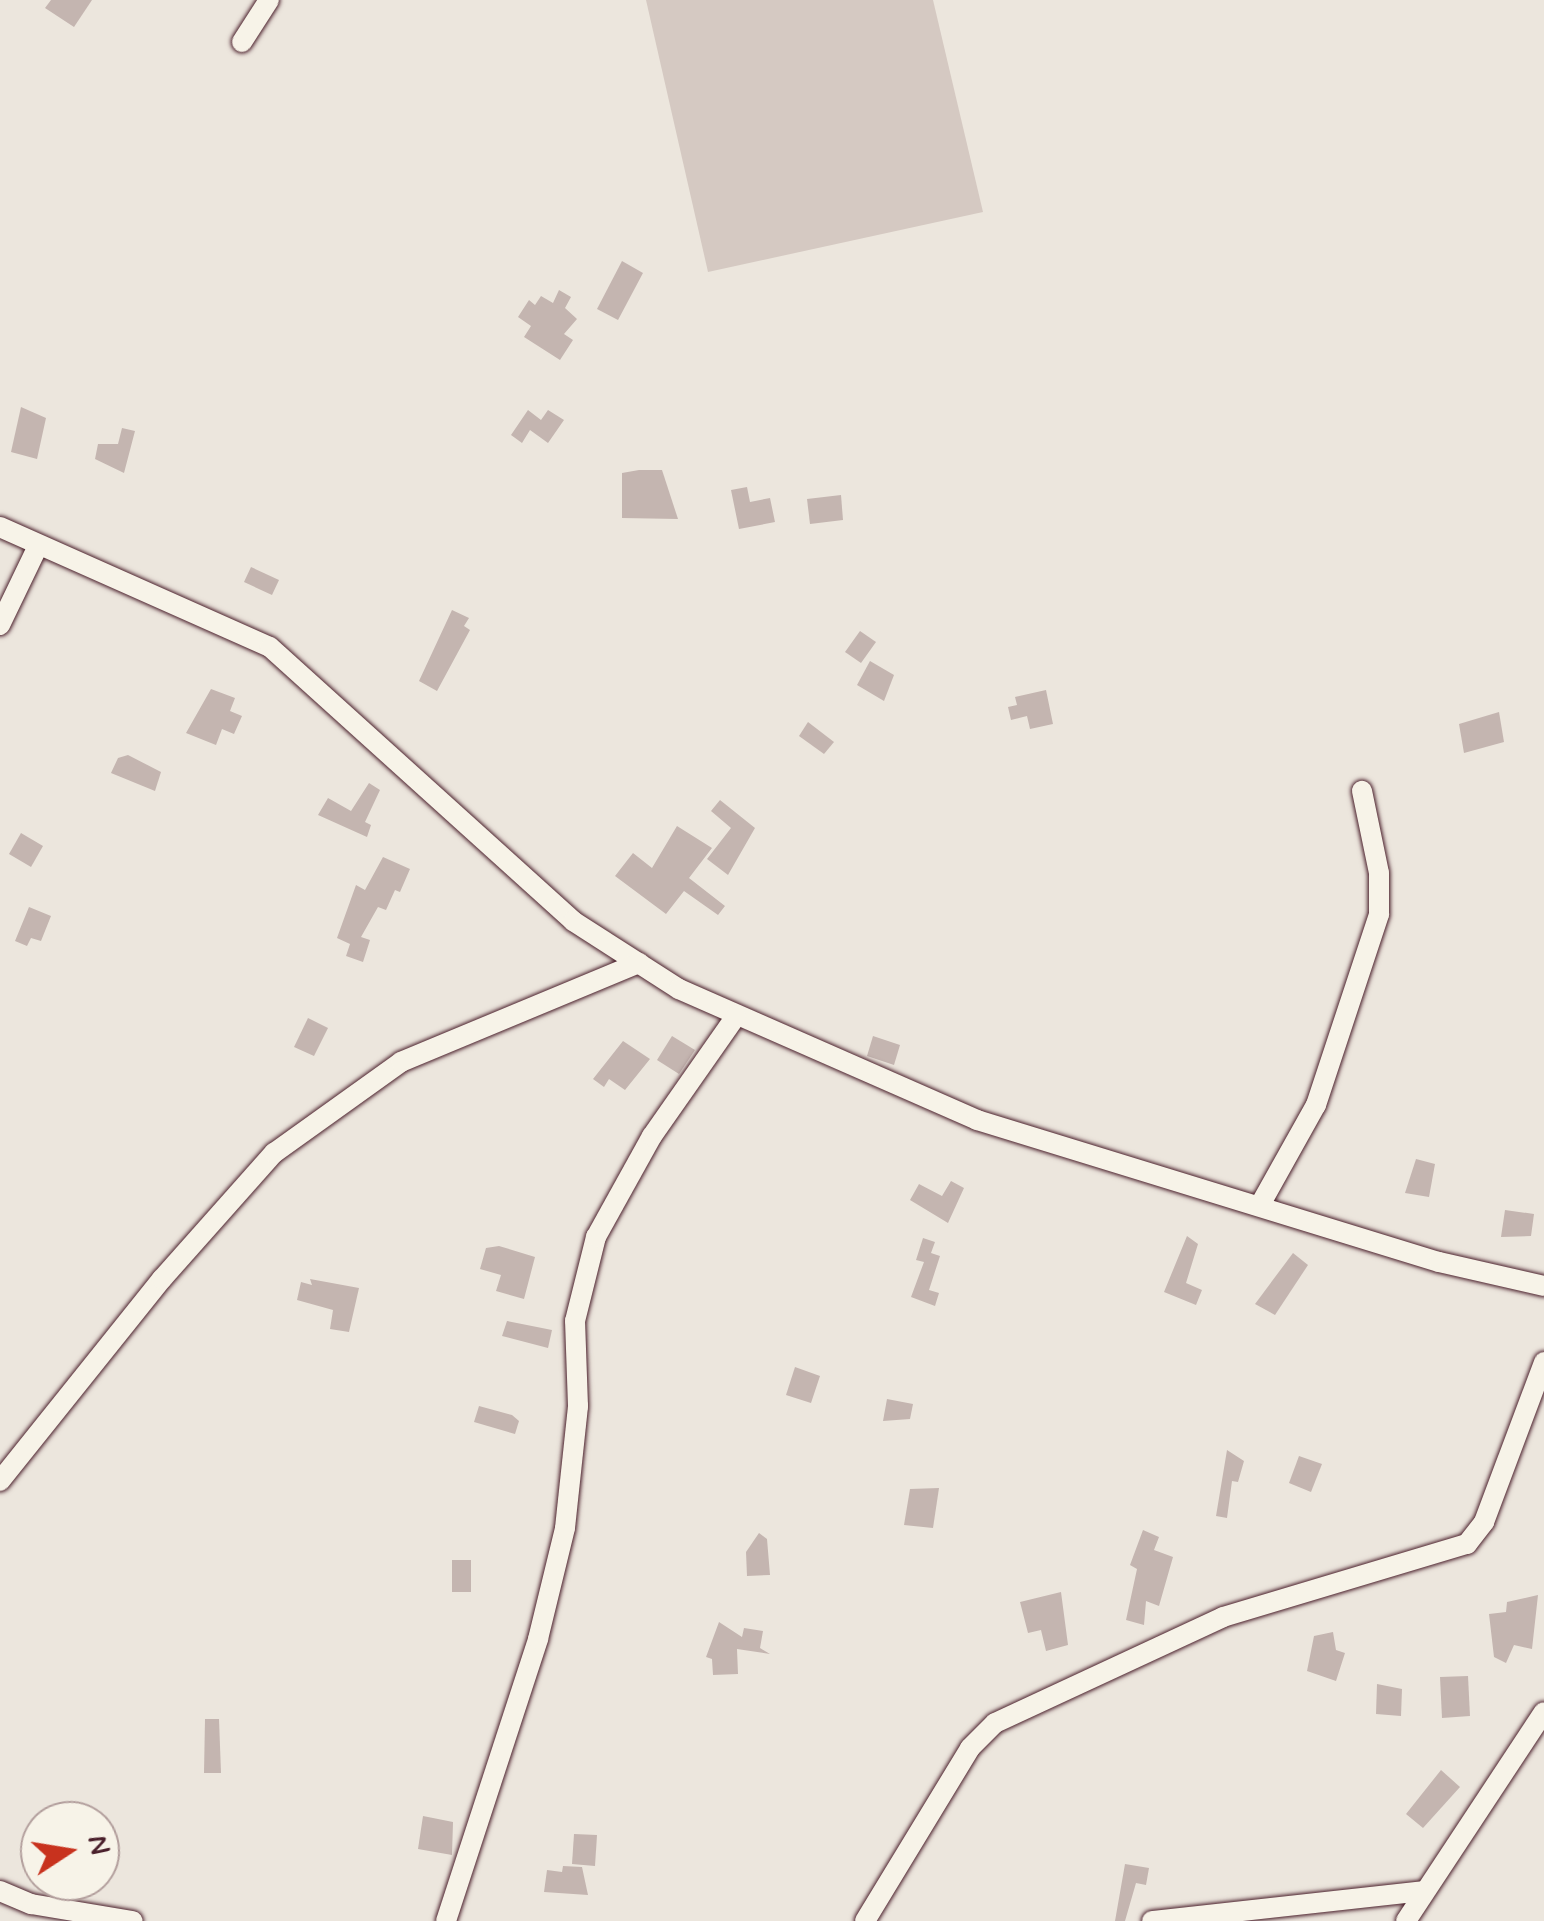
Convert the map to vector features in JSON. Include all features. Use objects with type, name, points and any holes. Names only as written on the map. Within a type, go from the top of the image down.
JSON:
[{"type":"street","points":[[242,42],[269,0]]},
{"type":"street","points":[[0,527],[270,647],[336,700],[444,808],[573,921],[639,963],[736,1016],[976,1120],[1438,1262],[1544,1286]]},
{"type":"street","points":[[0,625],[38,546]]},
{"type":"street","points":[[1260,1205],[1316,1105],[1379,914],[1380,873],[1362,792]]},
{"type":"street","points":[[0,1480],[162,1279],[274,1153],[401,1062],[639,963]]},
{"type":"street","points":[[446,1921],[538,1640],[565,1528],[578,1406],[575,1320],[596,1237],[652,1136],[736,1016]]},
{"type":"street","points":[[865,1921],[970,1748],[995,1722],[1222,1616],[1467,1544],[1484,1522],[1544,1362]]},
{"type":"street","points":[[1406,1921],[1544,1712]]},
{"type":"street","points":[[0,1891],[31,1904],[134,1921]]},
{"type":"street","points":[[1152,1921],[1424,1891]]},
{"type":"shaded area","points":[[646,0],[933,0],[983,212],[708,272]]},
{"type":"building","points":[[51,0],[92,0],[74,27],[45,8]]},
{"type":"building","points":[[622,261],[643,273],[618,320],[597,309]]},
{"type":"building","points":[[559,290],[571,297],[565,308],[577,319],[564,334],[573,340],[560,360],[524,337],[531,326],[518,317],[529,300],[535,305],[541,296],[553,303]]},
{"type":"building","points":[[21,407],[46,418],[37,459],[11,452]]},
{"type":"building","points":[[528,410],[541,420],[548,410],[564,420],[548,443],[530,430],[522,443],[511,435]]},
{"type":"building","points":[[122,428],[135,431],[124,473],[95,459],[98,444],[118,444]]},
{"type":"building","points":[[662,470],[678,519],[622,518],[622,473]]},
{"type":"building","points":[[747,487],[750,502],[770,498],[775,522],[739,529],[731,490]]},
{"type":"building","points":[[841,495],[843,520],[810,524],[807,499]]},
{"type":"building","points":[[251,567],[279,580],[272,595],[244,582]]},
{"type":"building","points":[[452,610],[469,618],[464,626],[470,630],[437,691],[419,681]]},
{"type":"building","points":[[860,631],[876,642],[861,663],[845,652]]},
{"type":"building","points":[[870,661],[894,675],[884,701],[857,685]]},
{"type":"building","points":[[211,689],[235,698],[230,711],[242,716],[234,734],[222,729],[216,745],[186,733]]},
{"type":"building","points":[[1046,690],[1053,724],[1030,729],[1027,716],[1011,720],[1008,707],[1017,705],[1015,697]]},
{"type":"building","points":[[1499,712],[1504,742],[1464,753],[1459,724]]},
{"type":"building","points":[[808,722],[834,742],[824,754],[799,736]]},
{"type":"building","points":[[128,755],[161,772],[155,791],[111,773],[118,758]]},
{"type":"building","points":[[369,783],[380,790],[365,822],[371,825],[367,837],[318,815],[328,798],[351,811]]},
{"type":"building","points":[[720,800],[755,828],[728,875],[707,859],[731,828],[711,811]]},
{"type":"building","points":[[677,826],[712,848],[689,878],[725,906],[718,915],[684,891],[666,914],[615,876],[633,853],[652,868]]},
{"type":"building","points":[[21,833],[43,846],[31,867],[9,854]]},
{"type":"building","points":[[383,857],[410,869],[400,892],[395,890],[386,910],[378,907],[361,937],[370,940],[363,962],[346,956],[350,944],[337,938],[356,885],[365,890]]},
{"type":"building","points":[[29,907],[51,916],[41,941],[31,938],[27,946],[15,941]]},
{"type":"building","points":[[308,1018],[328,1028],[314,1056],[294,1047]]},
{"type":"building","points":[[672,1036],[695,1050],[679,1074],[657,1060]]},
{"type":"building","points":[[873,1036],[900,1045],[894,1065],[867,1056]]},
{"type":"building","points":[[623,1041],[650,1059],[625,1090],[609,1079],[604,1087],[593,1079]]},
{"type":"building","points":[[1416,1159],[1435,1164],[1429,1197],[1405,1193]]},
{"type":"building","points":[[951,1181],[964,1188],[948,1223],[910,1200],[919,1184],[942,1196]]},
{"type":"building","points":[[1505,1210],[1534,1214],[1531,1236],[1501,1237]]},
{"type":"building","points":[[1187,1236],[1198,1244],[1186,1283],[1202,1290],[1196,1305],[1164,1292]]},
{"type":"building","points":[[923,1238],[935,1242],[931,1253],[940,1256],[929,1290],[939,1293],[935,1306],[911,1297],[924,1262],[916,1260]]},
{"type":"building","points":[[499,1246],[535,1257],[524,1299],[496,1291],[501,1275],[480,1269],[486,1248]]},
{"type":"building","points":[[1293,1253],[1308,1265],[1275,1315],[1255,1304]]},
{"type":"building","points":[[310,1279],[359,1288],[349,1332],[330,1329],[333,1310],[297,1300],[301,1282],[312,1285]]},
{"type":"building","points":[[507,1321],[552,1330],[548,1348],[502,1336]]},
{"type":"building","points":[[795,1367],[820,1376],[811,1403],[786,1395]]},
{"type":"building","points":[[887,1399],[913,1404],[910,1419],[883,1421]]},
{"type":"building","points":[[479,1406],[512,1415],[519,1421],[515,1434],[474,1422]]},
{"type":"building","points":[[1227,1450],[1244,1461],[1238,1482],[1232,1481],[1227,1518],[1216,1516]]},
{"type":"building","points":[[1299,1456],[1322,1464],[1311,1492],[1289,1483]]},
{"type":"building","points":[[939,1488],[933,1528],[904,1525],[910,1489]]},
{"type":"building","points":[[1143,1530],[1159,1537],[1154,1550],[1173,1557],[1159,1606],[1146,1601],[1144,1625],[1126,1620],[1137,1569],[1130,1565]]},
{"type":"building","points":[[759,1533],[767,1539],[770,1575],[747,1576],[746,1552]]},
{"type":"building","points":[[452,1560],[471,1560],[471,1592],[452,1592]]},
{"type":"building","points":[[1061,1592],[1068,1645],[1046,1651],[1041,1630],[1028,1633],[1020,1602]]},
{"type":"building","points":[[1538,1595],[1532,1649],[1514,1645],[1506,1663],[1494,1657],[1489,1614],[1506,1612],[1507,1602]]},
{"type":"building","points":[[719,1622],[742,1637],[744,1628],[763,1631],[760,1648],[770,1654],[737,1649],[738,1674],[713,1675],[712,1659],[706,1657]]},
{"type":"building","points":[[1333,1632],[1336,1650],[1345,1653],[1336,1681],[1307,1671],[1314,1636]]},
{"type":"building","points":[[1468,1676],[1470,1716],[1442,1718],[1440,1677]]},
{"type":"building","points":[[1377,1684],[1402,1689],[1401,1716],[1376,1714]]},
{"type":"building","points":[[205,1719],[219,1719],[221,1773],[204,1773]]},
{"type":"building","points":[[1441,1770],[1460,1787],[1423,1828],[1406,1814]]},
{"type":"building","points":[[423,1816],[453,1822],[452,1855],[418,1849]]},
{"type":"building","points":[[574,1834],[597,1835],[595,1866],[572,1864]]},
{"type":"building","points":[[1125,1864],[1149,1868],[1146,1885],[1136,1883],[1125,1921],[1115,1921]]},
{"type":"building","points":[[563,1866],[582,1867],[588,1895],[544,1892],[547,1870],[562,1872]]}]
